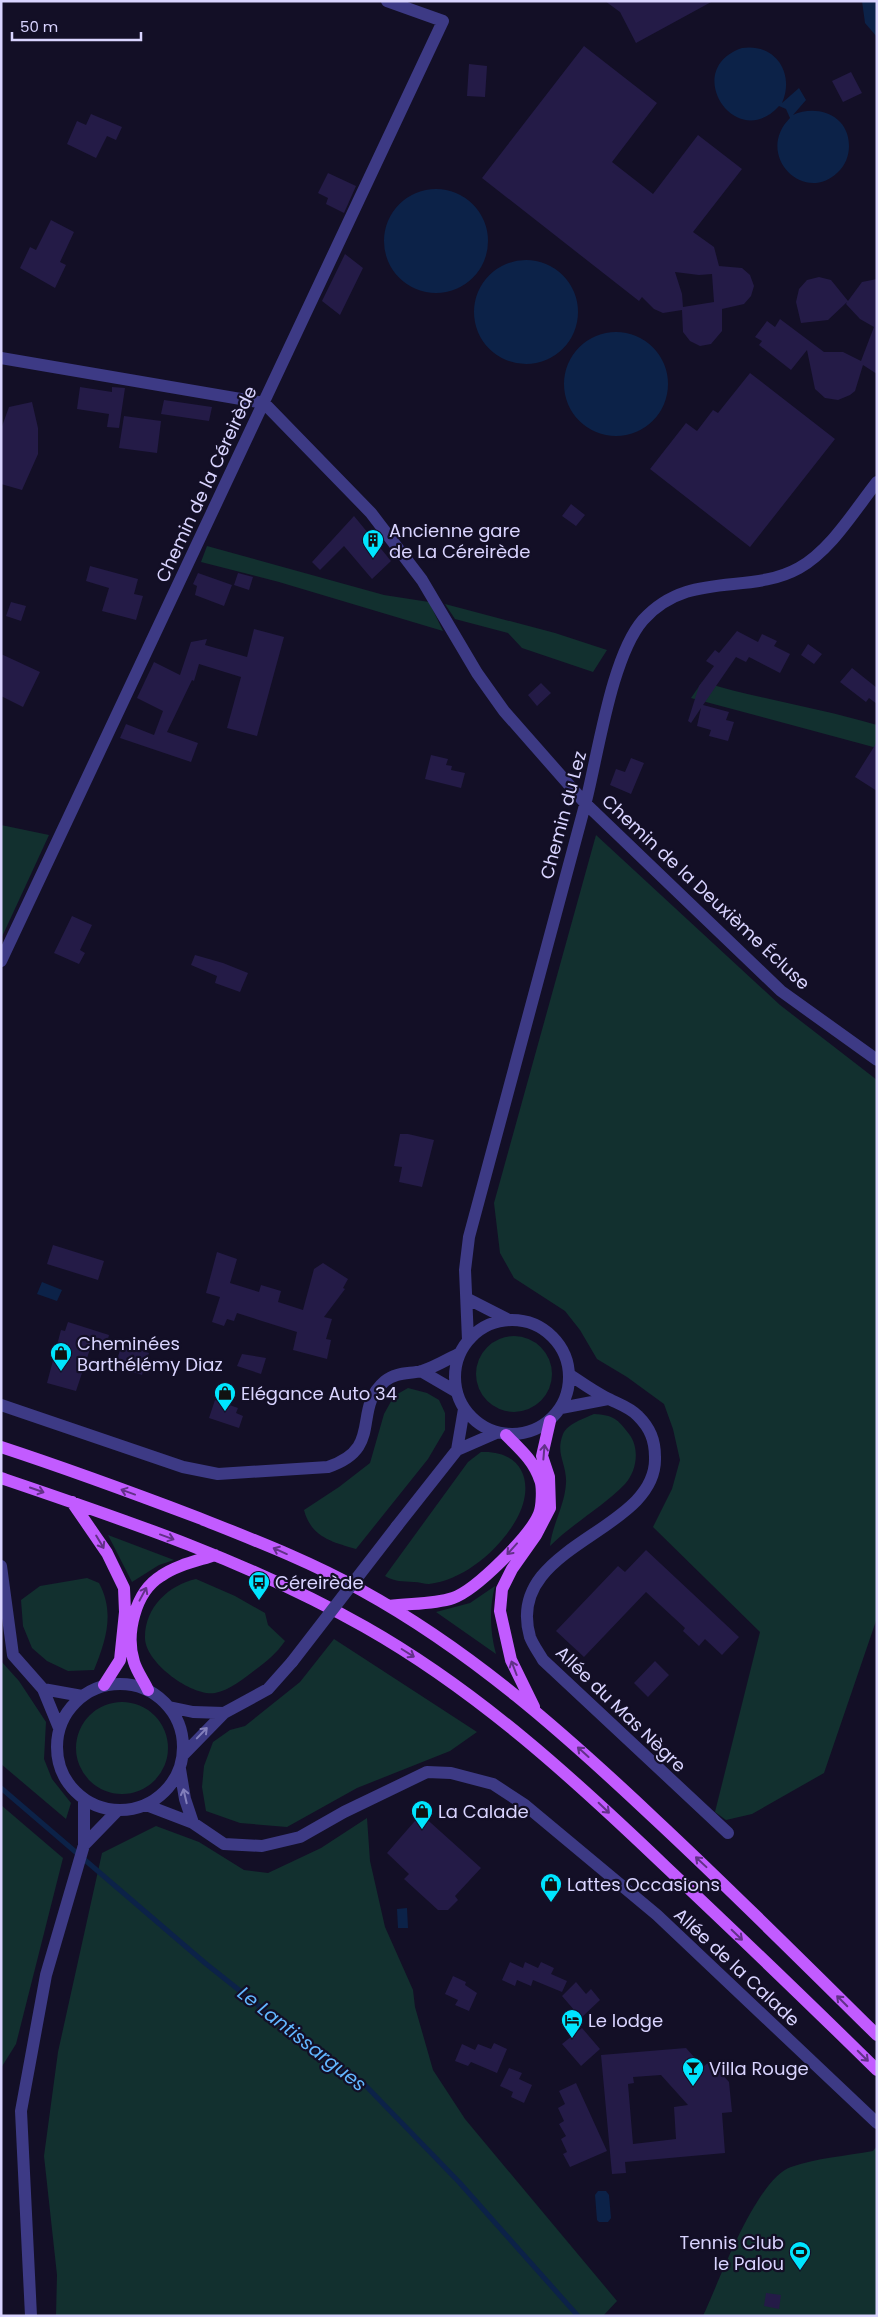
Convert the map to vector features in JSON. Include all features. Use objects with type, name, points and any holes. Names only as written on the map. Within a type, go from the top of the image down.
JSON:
[{"type":"main road","points":[[536,1711],[511,1660],[500,1611],[502,1589],[536,1535],[550,1508],[549,1477],[542,1456],[550,1421]]},
{"type":"main road","points":[[389,1606],[409,1603],[424,1604],[453,1598],[469,1590],[488,1575],[521,1538],[539,1513],[541,1481],[530,1459],[501,1434]]},
{"type":"main road","points":[[1,1447],[78,1473],[251,1538],[324,1571],[389,1606],[446,1643],[536,1711],[631,1796],[722,1882],[877,2035]]},
{"type":"main road","points":[[1,1478],[215,1555],[309,1597],[366,1628],[425,1664],[478,1702],[580,1785],[877,2070]]},
{"type":"main road","points":[[72,1502],[98,1537],[124,1588],[125,1612],[120,1660],[104,1685]]},
{"type":"main road","points":[[148,1690],[132,1656],[133,1619],[138,1603],[146,1587],[161,1576],[177,1567],[215,1555]]},
{"type":"street","name":"Chemin de la Céreirède","points":[[1,961],[443,21],[387,1]]},
{"type":"street","points":[[1,358],[264,403]]},
{"type":"street","name":"Chemin de la Deuxième Écluse","points":[[264,403],[371,513],[422,580],[477,673],[504,712],[585,803],[781,991],[877,1060]]},
{"type":"street","name":"Chemin du Lez","points":[[468,1340],[468,1299],[465,1270],[469,1237],[622,657],[643,620],[664,603],[695,588],[768,579],[798,568],[824,548],[877,482]]},
{"type":"street","points":[[468,1299],[509,1320]]},
{"type":"street","points":[[509,1320],[527,1321],[544,1329],[558,1341],[566,1357],[570,1375],[566,1398],[561,1408],[550,1421],[537,1429],[522,1434],[501,1434],[484,1428],[464,1409],[457,1392],[455,1377],[460,1353],[468,1340],[486,1326],[509,1320]]},
{"type":"street","points":[[1,1405],[183,1467],[218,1474],[328,1467],[346,1462],[358,1448],[365,1432],[372,1395],[386,1380],[402,1373],[421,1371],[460,1353]]},
{"type":"street","points":[[421,1371],[457,1392]]},
{"type":"street","name":"Allée du Mas Nègre","points":[[570,1375],[608,1399],[637,1414],[648,1426],[655,1444],[656,1466],[648,1487],[635,1502],[550,1567],[534,1586],[527,1609],[530,1637],[543,1660],[728,1833]]},
{"type":"street","points":[[561,1408],[608,1399]]},
{"type":"street","points":[[458,1450],[464,1409]]},
{"type":"street","points":[[183,1755],[224,1713],[268,1689],[292,1662],[396,1526],[458,1450],[501,1434]]},
{"type":"street","points":[[1,1566],[13,1655],[42,1689],[59,1728]]},
{"type":"street","points":[[127,1684],[148,1690],[169,1707],[181,1730],[183,1755],[180,1768],[166,1790],[146,1805],[118,1810],[100,1807],[84,1800],[72,1789],[60,1768],[56,1744],[59,1728],[68,1710],[82,1696],[104,1685],[127,1684]]},
{"type":"street","points":[[42,1689],[82,1696]]},
{"type":"street","points":[[169,1707],[193,1712],[224,1713]]},
{"type":"street","points":[[180,1768],[185,1799],[193,1823]]},
{"type":"street","name":"Allée de la Calade","points":[[146,1805],[193,1823],[224,1844],[262,1846],[300,1837],[344,1812],[427,1772],[451,1773],[493,1784],[526,1805],[657,1915],[877,2122]]},
{"type":"street","points":[[31,2316],[21,2111],[46,1975],[84,1845],[84,1800]]},
{"type":"street","points":[[84,1845],[118,1810]]},
{"type":"green space","points":[[207,546],[384,595],[429,602],[443,631],[279,582],[201,562]]},
{"type":"green space","points":[[445,604],[555,633],[607,650],[593,672],[522,648],[508,633],[455,619]]},
{"type":"green space","points":[[702,682],[877,725],[877,748],[691,698]]},
{"type":"green space","points":[[1,825],[49,835],[1,939]]},
{"type":"green space","points":[[596,835],[780,1005],[877,1080],[877,1618],[824,1773],[752,1814],[726,1820],[715,1812],[760,1632],[653,1527],[672,1489],[680,1460],[673,1429],[664,1404],[627,1377],[597,1359],[580,1330],[565,1311],[514,1278],[500,1253],[494,1203]]},
{"type":"green space","points":[[507,1336],[521,1336],[535,1342],[546,1353],[552,1367],[549,1389],[541,1401],[521,1412],[507,1412],[493,1406],[482,1395],[476,1381],[476,1367],[482,1353],[493,1342]]},
{"type":"green space","points":[[408,1388],[427,1393],[439,1400],[445,1413],[445,1430],[428,1459],[356,1549],[331,1541],[317,1532],[307,1519],[304,1510],[339,1487],[370,1463],[384,1414],[394,1396]]},
{"type":"green space","points":[[594,1414],[611,1417],[618,1421],[625,1429],[635,1446],[636,1459],[632,1473],[625,1484],[550,1546],[566,1483],[560,1447],[563,1434],[572,1424]]},
{"type":"green space","points":[[481,1452],[496,1453],[507,1457],[516,1463],[522,1472],[525,1494],[522,1507],[509,1531],[479,1562],[455,1577],[427,1584],[395,1580],[385,1576],[468,1462]]},
{"type":"green space","points":[[108,1535],[174,1560],[159,1565],[132,1582]]},
{"type":"green space","points":[[87,1578],[99,1583],[104,1594],[108,1616],[105,1637],[94,1670],[68,1671],[47,1661],[32,1648],[23,1626],[21,1600],[40,1586]]},
{"type":"green space","points":[[196,1579],[235,1596],[265,1613],[268,1625],[285,1641],[263,1664],[221,1692],[205,1693],[182,1684],[161,1667],[152,1657],[147,1647],[145,1637],[146,1626],[154,1607],[160,1599],[177,1586]]},
{"type":"green space","points":[[495,1586],[491,1620],[496,1654],[436,1612],[470,1603]]},
{"type":"green space","points":[[334,1639],[477,1732],[450,1751],[357,1788],[287,1827],[240,1823],[206,1811],[202,1787],[204,1766],[213,1742],[230,1730],[245,1726],[300,1682]]},
{"type":"green space","points":[[1,1661],[19,1681],[46,1722],[44,1759],[52,1779],[71,1803],[66,1819],[1,1764]]},
{"type":"green space","points":[[122,1702],[140,1706],[154,1716],[164,1730],[168,1748],[164,1766],[154,1780],[140,1790],[122,1794],[104,1790],[90,1780],[80,1766],[76,1748],[80,1730],[90,1716],[104,1706]]},
{"type":"green space","points":[[1,1805],[63,1858],[16,2044],[1,2068]]},
{"type":"green space","points":[[367,1818],[370,1861],[385,1927],[413,1990],[415,2007],[433,2070],[465,2119],[617,2301],[603,2316],[56,2316],[57,2275],[44,2156],[58,2052],[102,1853],[156,1826],[199,1842],[244,1870],[268,1873],[321,1848]]},
{"type":"green space","name":"Tennis Club le Palou","points":[[877,2146],[877,2316],[703,2316],[752,2210],[778,2175],[791,2167],[801,2164],[873,2151]]},
{"type":"water","points":[[862,1],[877,1],[877,37],[865,23]]},
{"type":"water","points":[[742,48],[764,50],[780,63],[786,81],[782,103],[799,88],[806,100],[793,115],[802,112],[821,112],[838,120],[844,127],[848,135],[849,150],[844,164],[837,173],[824,181],[810,183],[798,179],[787,171],[780,160],[777,146],[780,132],[790,118],[786,109],[779,106],[763,118],[746,120],[732,114],[721,103],[715,88],[716,73],[724,58]]},
{"type":"water","points":[[436,189],[456,193],[465,197],[473,204],[480,212],[484,221],[488,241],[484,261],[480,270],[473,278],[465,285],[456,289],[436,293],[416,289],[407,285],[399,278],[392,270],[388,261],[384,241],[388,221],[392,212],[399,204],[407,197],[416,193]]},
{"type":"water","points":[[526,260],[546,264],[555,268],[563,275],[570,283],[574,292],[578,312],[574,332],[570,341],[563,349],[555,356],[546,360],[526,364],[506,360],[497,356],[489,349],[482,341],[478,332],[474,312],[478,292],[482,283],[489,275],[497,268],[506,264]]},
{"type":"water","points":[[616,332],[636,336],[653,347],[664,364],[668,384],[664,404],[653,421],[636,432],[616,436],[596,432],[579,421],[568,404],[564,384],[568,364],[579,347],[596,336]]},
{"type":"water","points":[[42,1282],[62,1290],[57,1301],[37,1294]]},
{"type":"water","points":[[407,1908],[408,1928],[398,1928],[397,1909]]},
{"type":"water","points":[[598,2191],[606,2191],[609,2195],[611,2218],[608,2222],[599,2222],[597,2220],[595,2195]]},
{"type":"building","points":[[605,1],[713,1],[636,43],[620,12]]},
{"type":"building","points":[[584,46],[657,103],[612,162],[653,194],[698,135],[742,169],[693,232],[714,247],[719,266],[742,268],[750,275],[754,286],[751,296],[744,304],[722,309],[722,331],[711,344],[700,346],[690,341],[683,332],[682,310],[663,313],[654,309],[642,297],[639,301],[482,178]],"holes":[[[675,272],[699,275],[712,274],[714,302],[683,307],[682,294]]]},
{"type":"building","points":[[469,64],[487,66],[485,97],[467,96]]},
{"type":"building","points":[[851,72],[862,93],[843,102],[832,81]]},
{"type":"building","points":[[91,114],[122,127],[116,140],[107,136],[96,158],[67,144],[77,121],[86,125]]},
{"type":"building","points":[[328,173],[356,186],[344,213],[326,204],[328,198],[318,193]]},
{"type":"building","points":[[51,220],[74,232],[60,262],[66,265],[55,288],[20,268],[30,247],[36,250]]},
{"type":"building","points":[[345,254],[363,268],[340,315],[322,301]]},
{"type":"building","points":[[819,277],[831,280],[848,301],[862,282],[877,279],[877,374],[863,365],[855,391],[838,400],[825,398],[815,389],[807,350],[791,370],[759,345],[762,341],[755,337],[767,321],[775,327],[780,319],[824,352],[843,352],[861,361],[874,327],[860,319],[846,304],[847,302],[828,320],[801,323],[796,302],[799,289],[807,280]]},
{"type":"building","points":[[750,373],[835,439],[750,547],[650,469],[686,423],[697,431],[713,410],[718,413]]},
{"type":"building","points":[[80,387],[112,392],[112,387],[125,388],[119,428],[107,427],[109,414],[77,409]]},
{"type":"building","points":[[164,400],[212,407],[209,421],[161,414]]},
{"type":"building","points":[[32,402],[38,428],[38,454],[22,490],[1,484],[1,429],[9,407]]},
{"type":"building","points":[[124,416],[161,421],[157,453],[119,448]]},
{"type":"building","points":[[571,504],[585,515],[576,526],[562,516]]},
{"type":"building","points":[[354,516],[391,561],[372,579],[344,546],[320,570],[312,562]]},
{"type":"building","points":[[90,566],[138,579],[134,594],[143,596],[136,620],[102,611],[109,588],[86,581]]},
{"type":"building","points":[[198,573],[232,585],[224,606],[195,595],[197,586],[193,584]]},
{"type":"building","points":[[238,573],[253,577],[249,590],[234,585]]},
{"type":"building","points":[[11,602],[26,606],[21,621],[6,616]]},
{"type":"building","points":[[254,629],[284,637],[257,736],[227,728],[241,677],[199,664],[194,681],[192,680],[167,732],[198,743],[191,762],[120,738],[126,724],[154,735],[163,711],[137,698],[154,662],[180,675],[191,642],[207,639],[205,645],[247,657]]},
{"type":"building","points":[[737,631],[758,642],[762,634],[777,641],[774,646],[790,654],[780,673],[749,657],[746,662],[736,657],[703,705],[729,712],[726,720],[734,722],[728,741],[709,736],[711,730],[697,726],[701,708],[691,723],[688,721],[699,686],[714,666],[706,661],[715,650],[719,653]]},
{"type":"building","points":[[808,644],[822,654],[814,664],[801,655]]},
{"type":"building","points":[[1,654],[40,672],[23,707],[1,696]]},
{"type":"building","points":[[852,668],[877,688],[877,704],[869,698],[866,702],[840,682]]},
{"type":"building","points":[[541,683],[551,693],[537,706],[528,695]]},
{"type":"building","points":[[877,742],[877,791],[855,777]]},
{"type":"building","points":[[431,755],[448,759],[446,765],[452,766],[451,770],[465,773],[461,788],[425,779]]},
{"type":"building","points":[[631,758],[644,763],[631,794],[610,785],[616,769],[625,772]]},
{"type":"building","points":[[72,916],[92,925],[80,950],[85,953],[79,964],[54,953]]},
{"type":"building","points":[[195,955],[248,973],[240,992],[215,983],[217,976],[191,965]]},
{"type":"building","points":[[400,1134],[434,1140],[422,1187],[399,1182],[402,1167],[394,1166]]},
{"type":"building","points":[[53,1245],[104,1261],[98,1280],[47,1264]]},
{"type":"building","points":[[217,1252],[237,1259],[230,1283],[259,1292],[261,1285],[281,1291],[278,1302],[303,1310],[314,1269],[323,1263],[348,1279],[343,1288],[345,1289],[324,1317],[332,1319],[326,1339],[331,1340],[327,1359],[293,1350],[297,1332],[237,1313],[234,1321],[227,1319],[224,1326],[212,1322],[220,1297],[206,1293]]},
{"type":"building","points":[[68,1322],[109,1335],[105,1350],[91,1346],[76,1391],[47,1383],[61,1330],[65,1331]]},
{"type":"building","points":[[122,1344],[149,1353],[142,1375],[115,1366]]},
{"type":"building","points":[[242,1354],[266,1358],[261,1374],[237,1366]]},
{"type":"building","points":[[215,1400],[238,1408],[236,1413],[243,1416],[239,1428],[209,1418]]},
{"type":"building","points":[[646,1550],[739,1637],[722,1655],[705,1639],[699,1646],[683,1631],[685,1628],[646,1592],[584,1657],[556,1631],[618,1566],[625,1572]]},
{"type":"building","points":[[655,1661],[669,1675],[648,1697],[634,1683]]},
{"type":"building","points":[[421,1814],[481,1868],[455,1896],[458,1900],[448,1910],[438,1910],[404,1879],[409,1874],[387,1853]]},
{"type":"building","points":[[510,1962],[523,1968],[525,1962],[538,1968],[541,1962],[554,1968],[551,1974],[567,1981],[562,1992],[533,1980],[531,1986],[517,1980],[515,1986],[502,1980]]},
{"type":"building","points":[[453,1976],[466,1982],[465,1985],[477,1993],[469,2011],[455,2005],[458,2000],[445,1994]]},
{"type":"building","points":[[576,1982],[586,1994],[591,1989],[600,2000],[581,2018],[562,1996]]},
{"type":"building","points":[[582,2028],[600,2049],[581,2066],[562,2044]]},
{"type":"building","points":[[494,2043],[507,2049],[497,2073],[471,2062],[468,2066],[455,2061],[462,2044],[475,2050],[478,2044],[491,2049]]},
{"type":"building","points":[[686,2048],[703,2067],[710,2061],[729,2082],[732,2112],[722,2113],[725,2153],[625,2162],[626,2173],[612,2174],[601,2055]],"holes":[[[661,2075],[688,2105],[674,2107],[676,2139],[633,2144],[628,2084],[634,2083],[633,2077]]]},
{"type":"building","points":[[509,2068],[522,2073],[519,2079],[532,2085],[524,2103],[511,2097],[513,2092],[500,2086]]},
{"type":"building","points":[[576,2083],[607,2151],[570,2167],[563,2154],[567,2152],[561,2139],[566,2136],[559,2124],[564,2121],[558,2108],[565,2104],[559,2091]]},
{"type":"building","points":[[766,2293],[781,2295],[779,2309],[764,2306]]},
{"type":"waterway","name":"Le Lantissargues","points":[[1,1788],[205,1963],[317,2052],[366,2086],[459,2182],[578,2316]]},
{"type":"place","name":"Ancienne gare de La Céreirède","points":[[373,559]]},
{"type":"place","name":"Cheminées Barthélémy Diaz","points":[[61,1372]]},
{"type":"place","name":"Elégance Auto 34","points":[[225,1412]]},
{"type":"place","name":"Céreirède","points":[[259,1601]]},
{"type":"place","name":"La Calade","points":[[422,1830]]},
{"type":"place","name":"Lattes Occasions","points":[[551,1903]]},
{"type":"place","name":"Le lodge","points":[[572,2039]]},
{"type":"place","name":"Villa Rouge","points":[[693,2087]]},
{"type":"place","name":"Tennis Club le Palou","points":[[800,2271]]}]
